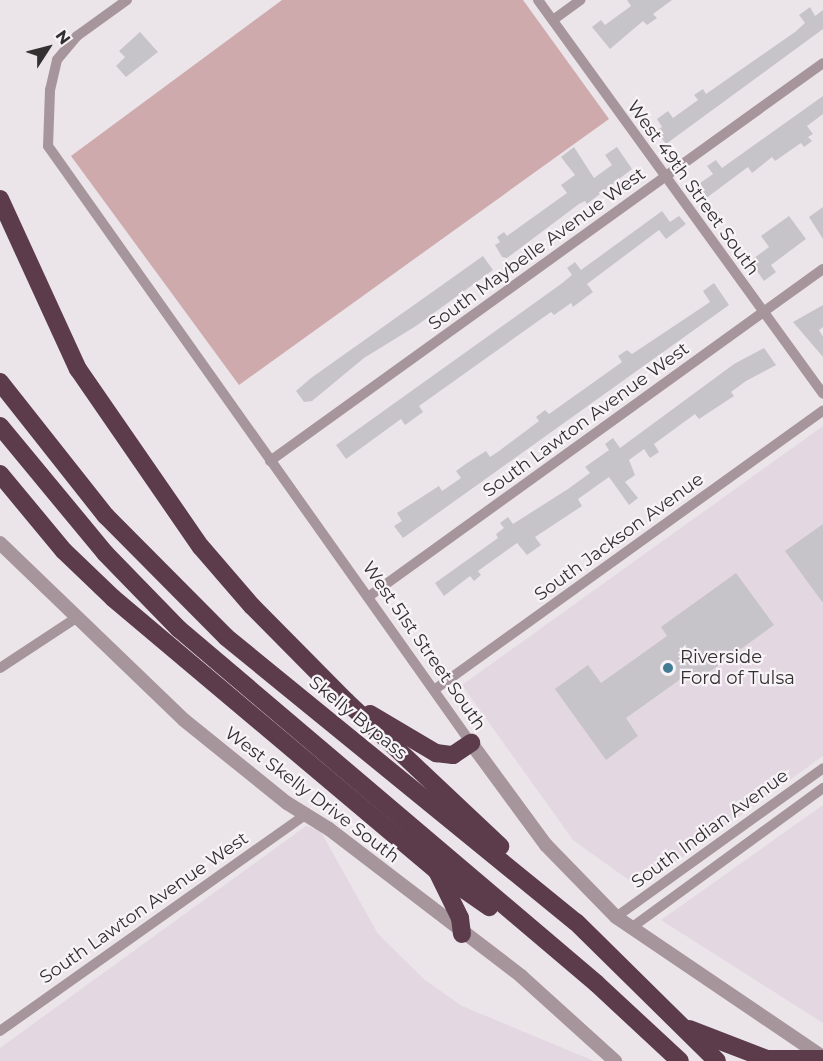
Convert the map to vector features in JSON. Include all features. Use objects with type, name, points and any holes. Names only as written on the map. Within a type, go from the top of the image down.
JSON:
[{"type":"highway","points":[[2,203],[78,369],[187,527],[252,606],[346,701],[576,922]]},
{"type":"highway","name":"Skelly Bypass","points":[[0,382],[106,516],[226,637],[576,922],[717,1061]]},
{"type":"highway","points":[[0,426],[105,553],[179,629],[597,984],[680,1061]]},
{"type":"highway","points":[[0,474],[64,551],[113,598],[436,870],[597,984]]},
{"type":"highway","points":[[346,701],[436,753],[453,754],[471,743]]},
{"type":"highway","points":[[436,870],[460,918],[462,934]]},
{"type":"highway","points":[[683,1027],[767,1059],[823,1058]]},
{"type":"street","name":"West 51st Street South","points":[[127,0],[78,36],[57,60],[46,134],[54,160],[546,845],[616,917],[823,1058]]},
{"type":"street","name":"West 49th Street South","points":[[538,0],[823,394]]},
{"type":"street","points":[[553,21],[581,0]]},
{"type":"street","name":"South Maybelle Avenue West","points":[[270,461],[823,63]]},
{"type":"street","name":"South Lawton Avenue West","points":[[368,597],[823,269]]},
{"type":"street","name":"South Jackson Avenue","points":[[435,690],[823,410]]},
{"type":"street","name":"West Skelly Drive South","points":[[0,543],[76,618],[158,692],[184,720],[288,803],[307,814],[462,934],[521,976],[615,1061]]},
{"type":"street","points":[[0,668],[76,618]]},
{"type":"street","name":"South Indian Avenue","points":[[616,917],[823,768]]},
{"type":"street","name":"South Indian Avenue","points":[[631,928],[823,788]]},
{"type":"street","name":"South Lawton Avenue West","points":[[0,1031],[307,814]]},
{"type":"street","points":[[726,839],[735,852]]},
{"type":"shaded area","points":[[282,0],[523,0],[609,119],[239,385],[71,156]]},
{"type":"shaded area","points":[[823,426],[823,756],[640,888],[573,840],[462,685]]},
{"type":"shaded area","points":[[823,805],[823,1023],[661,920]]},
{"type":"shaded area","points":[[306,826],[320,830],[378,934],[425,980],[462,1006],[594,1061],[0,1061],[0,1048]]},
{"type":"building","points":[[627,0],[672,0],[653,14],[657,18],[647,25],[643,21],[610,49],[592,27],[601,20],[605,25],[631,6]]},
{"type":"building","points":[[810,7],[815,16],[823,10],[823,29],[666,144],[656,131],[662,127],[657,119],[668,111],[673,118],[698,100],[694,95],[703,89],[706,94],[795,32],[805,23],[799,15]]},
{"type":"building","points":[[140,32],[158,52],[126,77],[116,66],[125,57],[119,51]]},
{"type":"building","points":[[823,96],[823,114],[807,126],[813,134],[808,137],[812,141],[804,147],[801,143],[775,161],[772,157],[752,173],[748,167],[705,199],[696,186],[713,174],[707,166],[716,160],[722,168]]},
{"type":"building","points":[[574,147],[594,178],[612,165],[605,155],[617,147],[632,169],[587,204],[585,201],[579,204],[507,258],[502,257],[495,245],[500,242],[497,237],[504,232],[507,236],[567,193],[561,185],[575,175],[561,157]]},
{"type":"building","points":[[823,207],[823,239],[809,217]]},
{"type":"building","points":[[662,211],[670,222],[679,216],[686,224],[666,239],[659,230],[587,284],[593,292],[573,307],[571,303],[554,315],[551,312],[419,406],[423,412],[405,425],[401,419],[346,459],[336,445],[561,284],[572,275],[567,268],[575,262],[581,270]]},
{"type":"building","points":[[789,216],[806,239],[771,265],[776,272],[764,281],[750,261],[769,247],[761,236]]},
{"type":"building","points":[[483,256],[493,270],[416,326],[364,358],[312,401],[304,402],[296,391],[311,378]]},
{"type":"building","points":[[714,283],[729,305],[403,538],[394,526],[402,521],[397,513],[439,486],[442,491],[461,478],[456,471],[486,451],[490,457],[499,451],[539,421],[536,417],[545,410],[549,414],[622,362],[618,356],[627,350],[632,354],[710,302],[703,291]]},
{"type":"building","points":[[823,305],[823,327],[819,330],[823,337],[823,357],[793,322]]},
{"type":"building","points":[[764,348],[776,365],[746,381],[731,392],[734,396],[699,419],[695,414],[654,444],[659,452],[650,458],[644,449],[629,460],[635,475],[625,482],[638,498],[629,505],[609,477],[578,499],[582,506],[535,537],[541,545],[527,555],[517,543],[478,571],[481,575],[474,581],[470,576],[444,596],[435,583],[498,538],[496,534],[504,528],[500,523],[508,517],[513,524],[568,489],[590,473],[585,467],[609,450],[605,444],[613,438],[620,448],[734,364]]},
{"type":"building","points":[[823,524],[823,603],[785,551]]},
{"type":"building","name":"Riverside Ford of Tulsa","points":[[736,573],[774,625],[698,680],[692,671],[626,718],[638,736],[606,760],[555,689],[588,665],[601,683],[667,636],[661,627]]},
{"type":"place","name":"Riverside Ford of Tulsa","points":[[668,668]]}]
